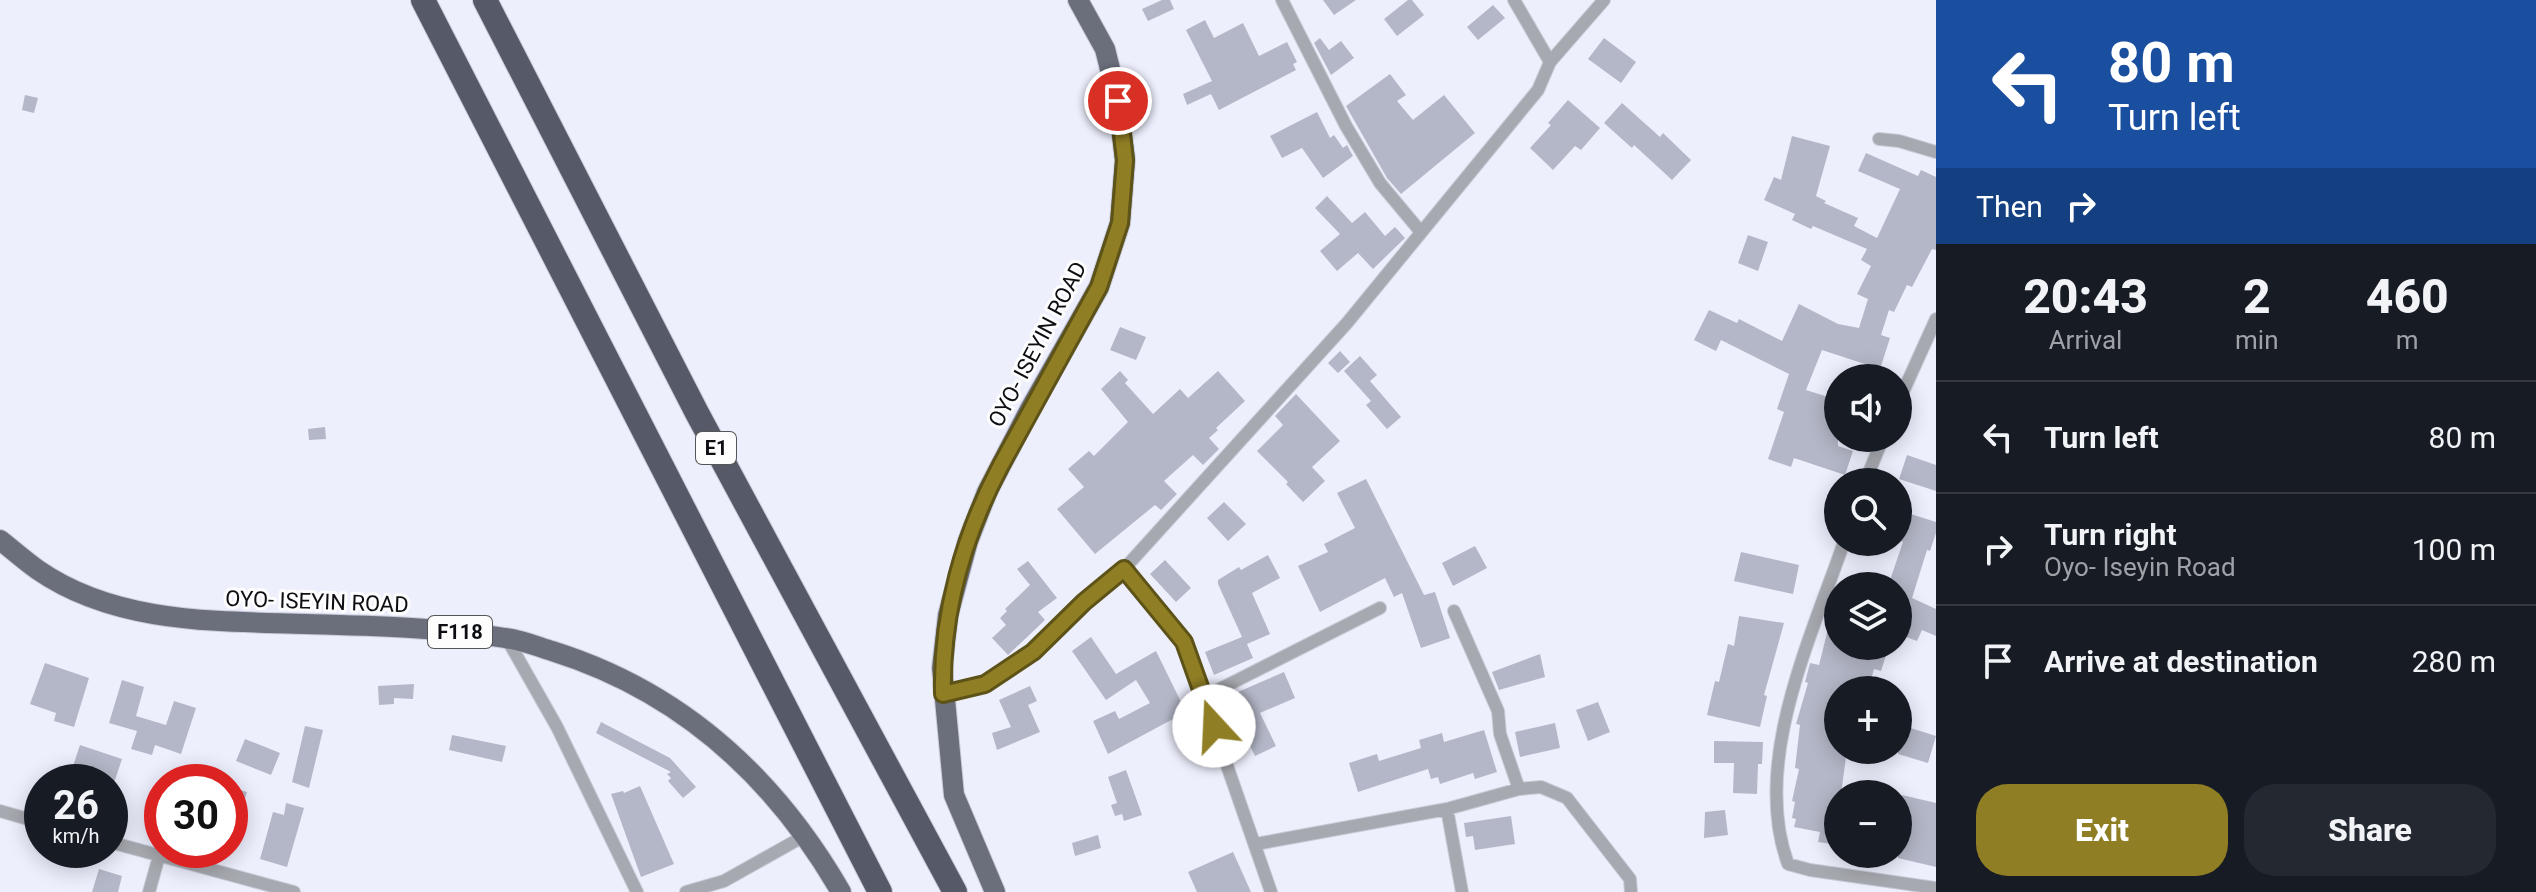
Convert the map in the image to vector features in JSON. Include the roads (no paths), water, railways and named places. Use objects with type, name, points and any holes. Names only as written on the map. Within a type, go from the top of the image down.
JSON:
[{"type":"highway","name":"E1","points":[[423,0],[880,892]]},
{"type":"highway","name":"E1","points":[[485,0],[697,413],[955,892]]},
{"type":"main road","name":"OYO- ISEYIN ROAD","points":[[995,892],[954,795],[942,668],[948,615],[968,541],[994,478],[1099,287],[1120,223],[1125,160],[1118,101],[1105,49],[1078,0]]},
{"type":"main road","name":"OYO- ISEYIN ROAD","points":[[0,540],[40,572],[84,595],[142,612],[191,621],[426,628],[508,638],[580,660],[632,682],[709,732],[754,775],[806,835],[841,892]]},
{"type":"street","points":[[1282,0],[1346,126],[1380,183],[1420,231]]},
{"type":"street","points":[[1514,0],[1550,62]]},
{"type":"street","points":[[943,694],[985,684],[1033,652],[1084,602],[1124,569],[1347,323],[1538,90],[1550,62],[1604,0]]},
{"type":"street","points":[[1879,139],[1899,141],[1936,152]]},
{"type":"street","points":[[1912,372],[1936,319]]},
{"type":"street","points":[[1839,556],[1785,716],[1777,773],[1780,841],[1788,864],[1810,870],[1936,888]]},
{"type":"street","points":[[1124,569],[1184,642],[1271,892]]},
{"type":"street","points":[[1204,697],[1380,608]]},
{"type":"street","points":[[1454,611],[1498,711],[1500,734],[1519,789]]},
{"type":"street","points":[[511,646],[557,727],[637,892]]},
{"type":"street","points":[[1256,844],[1447,809],[1519,789],[1541,787],[1567,798],[1630,879],[1631,892]]},
{"type":"street","points":[[1447,809],[1462,892]]},
{"type":"street","points":[[0,811],[24,818]]},
{"type":"street","points":[[686,892],[724,881],[806,835]]},
{"type":"street","points":[[149,892],[156,868]]},
{"type":"street","points":[[204,868],[294,892]]}]
